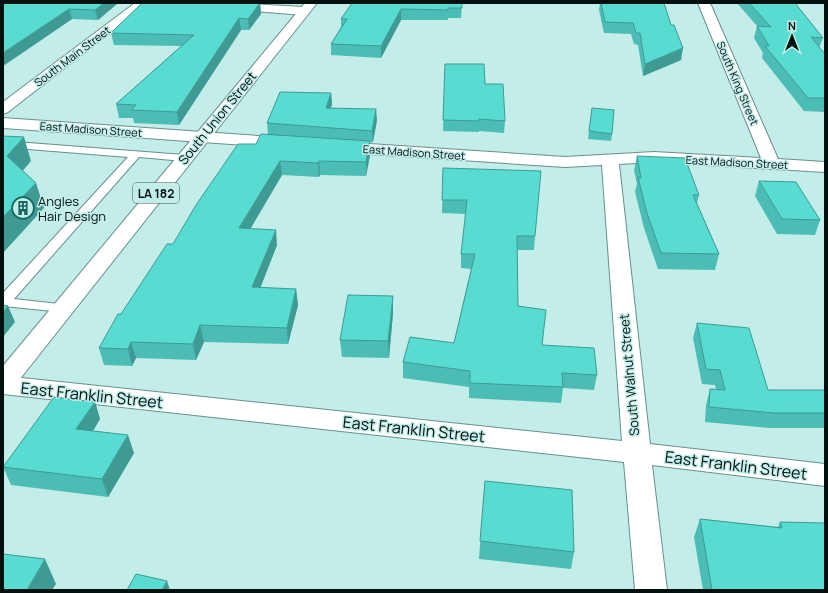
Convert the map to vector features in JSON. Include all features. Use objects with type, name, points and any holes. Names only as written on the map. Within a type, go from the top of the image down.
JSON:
[{"type":"street","points":[[143,3],[151,3]]},
{"type":"street","name":"South Main Street","points":[[3,109],[143,3]]},
{"type":"street","name":"South King Street","points":[[704,3],[772,164]]},
{"type":"street","points":[[220,7],[308,7]]},
{"type":"street","name":"South Union Street","points":[[3,384],[184,158],[308,7]]},
{"type":"street","name":"East Madison Street","points":[[3,123],[565,162],[610,161],[654,157],[825,167]]},
{"type":"street","name":"South Walnut Street","points":[[610,161],[636,453],[651,590]]},
{"type":"street","name":"East Franklin Street","points":[[3,384],[825,475]]},
{"type":"lane","points":[[3,144],[184,158]]},
{"type":"lane","points":[[3,302],[136,154]]},
{"type":"lane","points":[[3,302],[63,308]]},
{"type":"building","points":[[3,3],[104,3],[95,10],[69,9],[3,53]]},
{"type":"building","points":[[142,3],[260,3],[248,19],[239,18],[177,112],[131,110],[136,105],[116,104],[194,35],[111,33]]},
{"type":"building","points":[[352,3],[462,3],[462,8],[448,8],[448,10],[401,9],[381,46],[331,44],[347,19],[341,19]]},
{"type":"building","points":[[601,3],[664,3],[671,25],[674,25],[683,48],[645,64],[640,33],[636,33],[633,23],[605,22]]},
{"type":"building","points":[[749,3],[795,3],[823,38],[811,37],[825,54],[825,98],[808,98],[765,46],[769,46],[757,26],[771,27]]},
{"type":"building","points":[[445,64],[484,64],[485,84],[503,84],[505,121],[479,119],[479,121],[443,120]]},
{"type":"building","points":[[280,92],[331,93],[326,108],[376,109],[372,131],[267,123]]},
{"type":"building","points":[[592,108],[614,110],[612,134],[589,131]]},
{"type":"building","points":[[261,134],[370,141],[366,162],[319,161],[318,163],[280,161],[239,228],[276,230],[252,287],[296,289],[287,328],[200,325],[193,344],[131,342],[128,349],[99,348],[118,314],[121,314],[167,244],[173,244],[196,205],[238,144],[256,144]]},
{"type":"building","points":[[3,136],[24,137],[7,156],[36,183],[3,217]]},
{"type":"building","points":[[637,156],[685,158],[699,195],[693,195],[719,254],[661,253],[647,213],[638,177],[641,178]]},
{"type":"building","points":[[443,168],[541,171],[535,236],[517,236],[518,306],[546,310],[542,345],[594,348],[597,375],[562,373],[563,387],[470,383],[470,371],[403,362],[410,337],[454,343],[475,254],[461,254],[467,200],[442,200]]},
{"type":"building","points":[[759,181],[796,182],[820,220],[782,219]]},
{"type":"building","points":[[348,295],[393,296],[388,341],[340,340]]},
{"type":"building","points":[[3,305],[8,306],[3,312]]},
{"type":"building","points":[[697,323],[749,328],[768,390],[825,390],[825,413],[774,413],[709,407],[710,389],[725,390],[720,370],[706,369]]},
{"type":"building","points":[[54,397],[95,402],[76,429],[128,435],[102,479],[3,467]]},
{"type":"building","points":[[485,481],[572,490],[574,552],[480,541]]},
{"type":"building","points":[[700,519],[782,528],[780,522],[825,523],[825,590],[712,590]]},
{"type":"building","points":[[3,554],[45,559],[27,590],[3,590]]},
{"type":"building","points":[[136,574],[167,581],[162,590],[127,590]]},
{"type":"place","name":"Angles Hair Design","points":[[23,208]]}]
